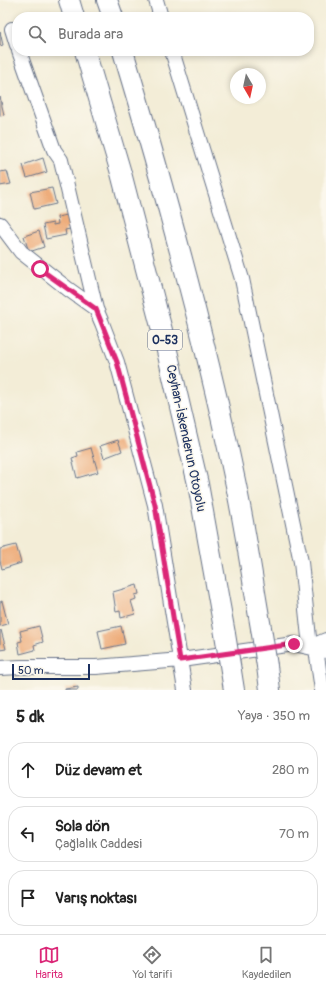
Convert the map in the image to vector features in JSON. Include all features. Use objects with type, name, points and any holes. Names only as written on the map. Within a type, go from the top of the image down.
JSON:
[{"type":"highway","points":[[69,0],[73,12]]},
{"type":"highway","points":[[107,0],[111,12]]},
{"type":"highway","name":"Ceyhan-İskenderun Otoyolu","points":[[86,56],[121,173],[164,338],[198,484],[232,680]]},
{"type":"highway","name":"O-53","points":[[124,56],[156,164],[200,329],[234,476],[262,628],[270,690]]},
{"type":"street","points":[[156,0],[160,12]]},
{"type":"street","points":[[21,56],[54,150],[61,160],[96,309],[117,362],[155,505],[184,690]]},
{"type":"street","points":[[174,56],[242,278],[320,647],[322,690]]},
{"type":"street","points":[[0,224],[20,252],[68,290],[96,309]]},
{"type":"street","points":[[0,668],[96,667],[180,660],[294,644],[320,647]]},
{"type":"building","points":[[0,32],[3,45],[0,46]]},
{"type":"building","points":[[0,97],[4,115],[0,116]]},
{"type":"building","points":[[43,158],[47,172],[27,178],[23,165]]},
{"type":"building","points":[[7,171],[11,184],[0,186],[0,172]]},
{"type":"building","points":[[52,188],[56,204],[34,209],[30,192]]},
{"type":"building","points":[[67,215],[70,229],[65,230],[66,235],[46,239],[43,225],[53,223],[53,225],[58,224],[57,217]]},
{"type":"building","points":[[39,231],[44,247],[29,252],[24,236]]},
{"type":"building","points":[[118,440],[122,451],[104,458],[100,446]]},
{"type":"building","points":[[91,448],[98,472],[77,478],[72,458],[78,456],[77,452]]},
{"type":"building","points":[[16,545],[21,563],[2,569],[0,549]]},
{"type":"building","points":[[137,585],[139,594],[135,595],[136,599],[131,601],[135,614],[121,618],[120,611],[116,612],[113,592]]},
{"type":"building","points":[[2,601],[8,624],[0,626],[0,602]]},
{"type":"building","points":[[39,626],[43,642],[34,645],[35,650],[20,654],[18,642],[22,641],[20,631]]},
{"type":"building","points":[[121,626],[125,644],[102,649],[98,631]]},
{"type":"building","points":[[1,630],[6,649],[0,650],[0,631]]},
{"type":"building","points":[[78,687],[78,690],[65,690],[65,689]]},
{"type":"route","points":[[40,269],[96,309],[117,362],[155,505],[180,660],[294,644]]}]
